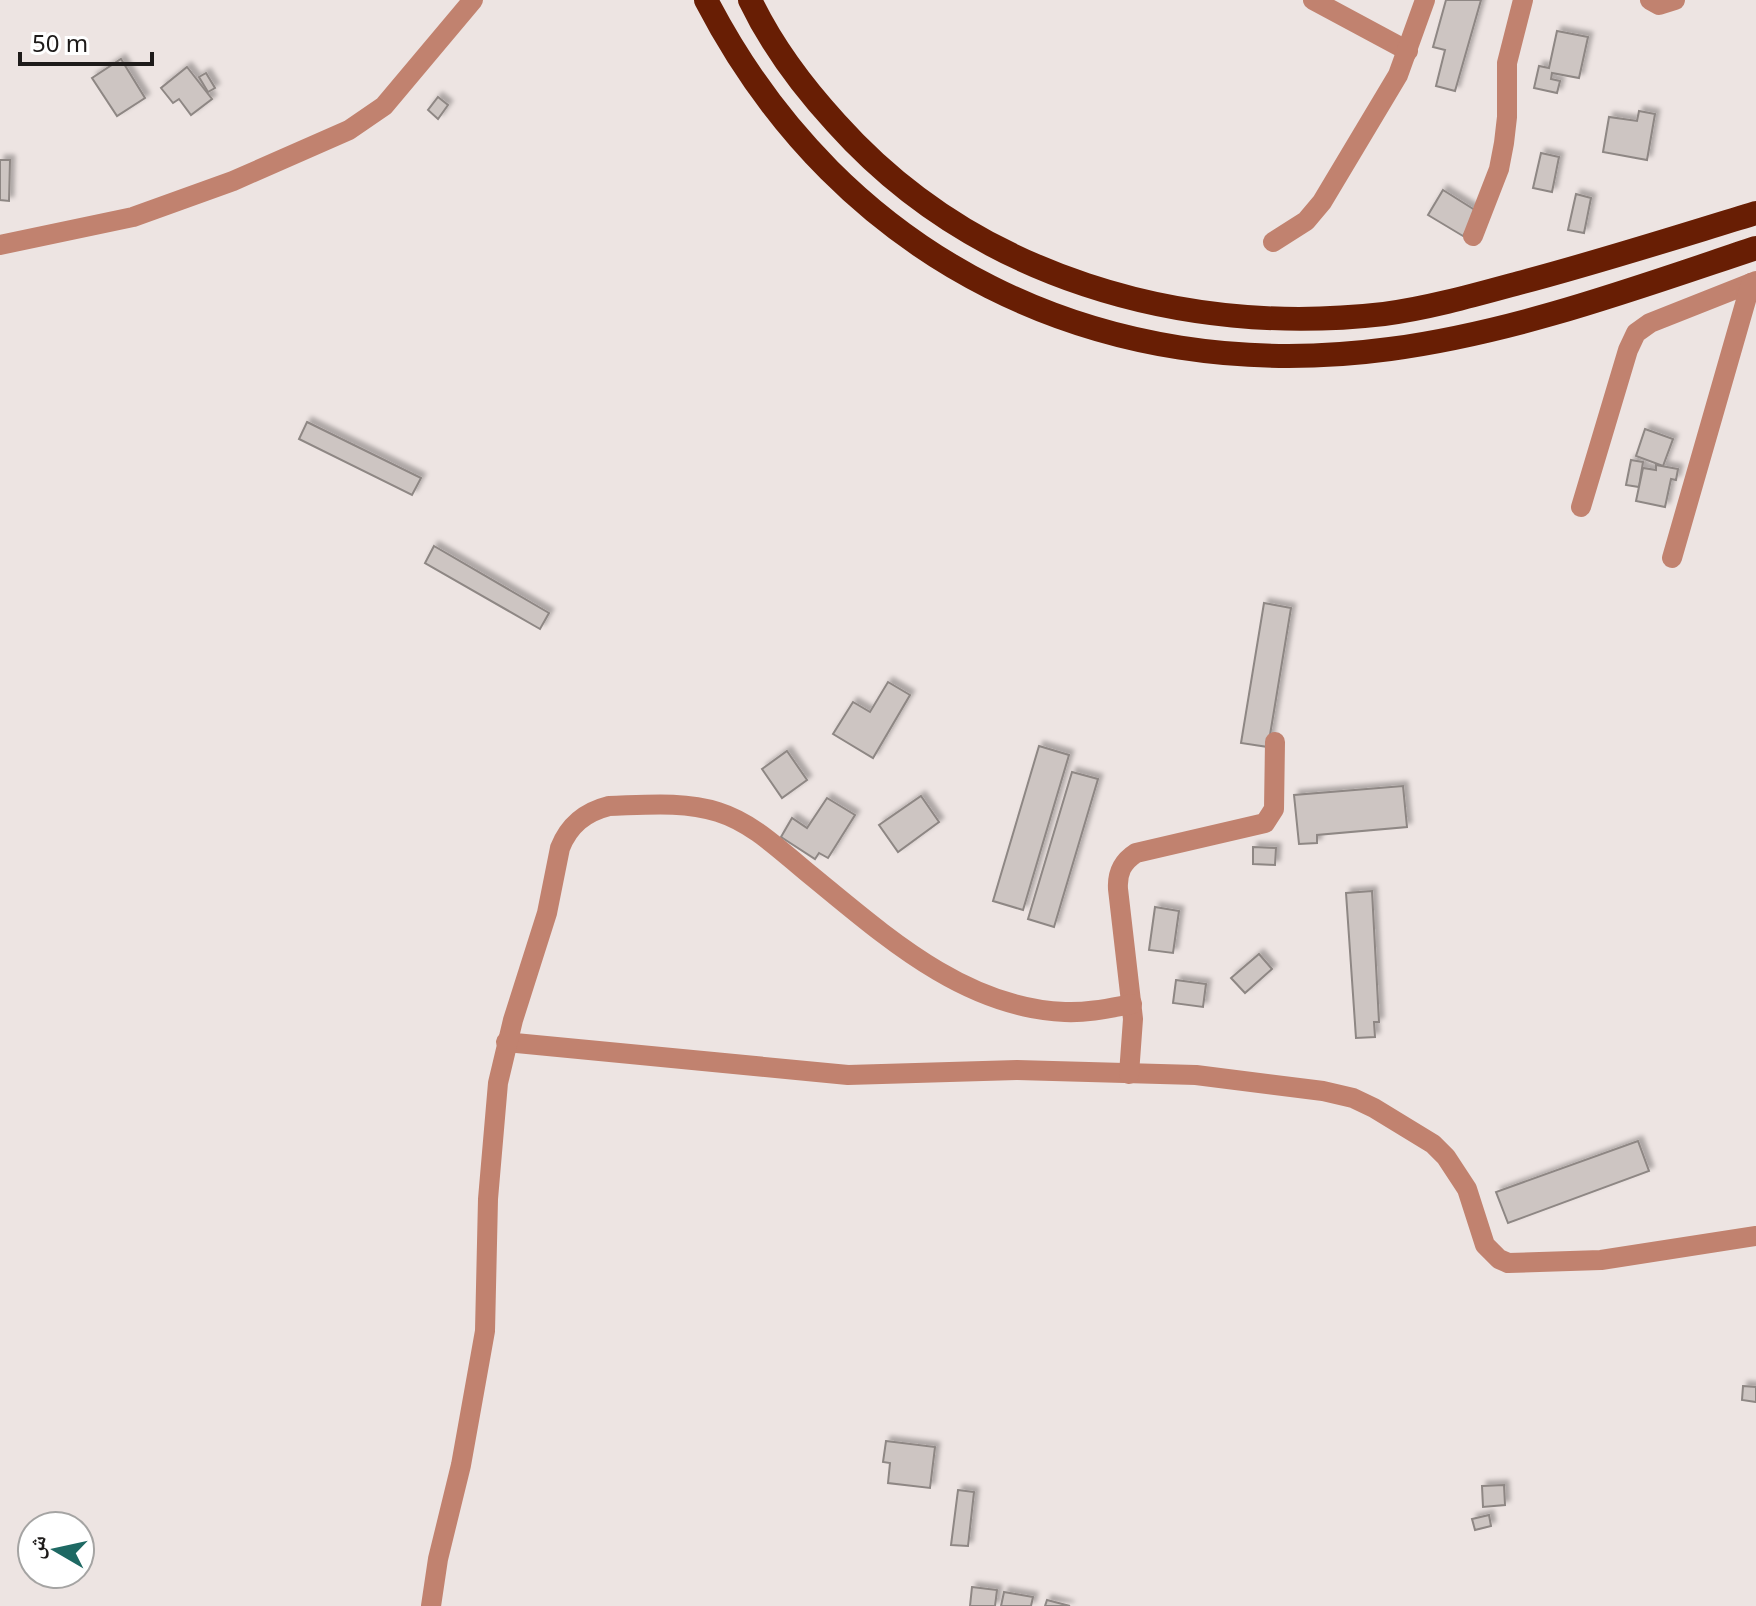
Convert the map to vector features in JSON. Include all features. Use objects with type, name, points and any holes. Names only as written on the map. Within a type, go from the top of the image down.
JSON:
[{"type":"highway","points":[[706,0],[739,58],[786,123],[837,178],[895,228],[957,269],[1030,306],[1068,321],[1146,343],[1213,353],[1267,356],[1351,354],[1392,349],[1522,322],[1756,248]]},
{"type":"highway","points":[[750,0],[772,40],[818,104],[877,165],[909,192],[978,239],[1017,259],[1071,281],[1141,302],[1268,319],[1321,319],[1387,313],[1427,307],[1598,262],[1756,213]]},
{"type":"street","points":[[0,245],[133,217],[233,181],[349,130],[384,106],[473,0]]},
{"type":"street","points":[[1313,0],[1408,51]]},
{"type":"street","points":[[1273,242],[1306,221],[1322,202],[1398,75],[1425,0]]},
{"type":"street","points":[[1473,236],[1499,169],[1507,117],[1507,63],[1523,0]]},
{"type":"street","points":[[1650,0],[1665,5],[1675,0]]},
{"type":"street","points":[[1581,507],[1628,350],[1636,333],[1669,314],[1754,282]]},
{"type":"street","points":[[1672,558],[1754,282]]},
{"type":"street","points":[[1129,1074],[1132,1004],[1118,880],[1123,864],[1136,853],[1265,823],[1274,809],[1275,742]]},
{"type":"street","points":[[431,1606],[485,1331],[498,1083],[506,1042],[537,948],[564,838],[578,820],[609,806],[680,805],[709,810],[738,820],[759,833],[887,938],[937,971],[986,994],[1013,1003],[1065,1012],[1132,1004]]},
{"type":"street","points":[[506,1042],[848,1075],[1017,1070],[1196,1075],[1323,1091],[1353,1098],[1374,1108],[1422,1137],[1446,1157],[1467,1189],[1485,1245],[1508,1263],[1601,1260],[1756,1236]]},
{"type":"building","points":[[1446,0],[1481,0],[1455,91],[1436,86],[1445,50],[1433,47]]},
{"type":"building","points":[[1557,31],[1588,37],[1579,78],[1552,73],[1551,79],[1560,81],[1557,93],[1534,88],[1539,66],[1549,68]]},
{"type":"building","points":[[121,59],[145,98],[117,116],[92,78]]},
{"type":"building","points":[[187,67],[212,99],[191,115],[179,99],[173,103],[161,88]]},
{"type":"building","points":[[206,73],[215,88],[208,92],[199,77]]},
{"type":"building","points":[[438,97],[448,105],[438,119],[428,110]]},
{"type":"building","points":[[1639,111],[1655,114],[1647,160],[1603,152],[1609,117],[1637,121]]},
{"type":"building","points":[[1541,153],[1559,157],[1552,192],[1533,188]]},
{"type":"building","points":[[0,160],[10,160],[9,201],[0,200]]},
{"type":"building","points":[[1443,190],[1478,212],[1463,236],[1428,215]]},
{"type":"building","points":[[1576,194],[1591,198],[1584,233],[1568,230]]},
{"type":"building","points":[[307,422],[421,478],[412,495],[299,439]]},
{"type":"building","points":[[1645,429],[1673,439],[1663,466],[1636,456]]},
{"type":"building","points":[[1631,460],[1643,462],[1639,487],[1626,485]]},
{"type":"building","points":[[1656,465],[1678,469],[1676,480],[1671,479],[1665,507],[1636,501],[1643,468],[1656,470]]},
{"type":"building","points":[[434,546],[549,613],[540,629],[425,563]]},
{"type":"building","points":[[1264,603],[1291,608],[1268,747],[1241,743]]},
{"type":"building","points":[[888,682],[910,695],[873,758],[833,734],[853,702],[870,712]]},
{"type":"building","points":[[1039,746],[1069,755],[1023,910],[993,901]]},
{"type":"building","points":[[787,751],[807,780],[782,798],[762,769]]},
{"type":"building","points":[[1072,772],[1098,779],[1054,927],[1028,919]]},
{"type":"building","points":[[1403,786],[1407,827],[1317,835],[1317,843],[1299,844],[1294,795]]},
{"type":"building","points":[[921,796],[939,822],[898,852],[879,825]]},
{"type":"building","points":[[827,798],[855,815],[828,858],[819,853],[815,859],[781,837],[792,818],[807,828]]},
{"type":"building","points":[[1253,847],[1276,848],[1275,865],[1253,864]]},
{"type":"building","points":[[1372,891],[1379,1022],[1374,1022],[1375,1037],[1356,1038],[1346,893]]},
{"type":"building","points":[[1155,907],[1179,911],[1173,953],[1149,950]]},
{"type":"building","points":[[1259,954],[1272,969],[1245,993],[1231,978]]},
{"type":"building","points":[[1176,980],[1206,984],[1203,1007],[1173,1003]]},
{"type":"building","points":[[1638,1141],[1649,1171],[1508,1223],[1496,1192]]},
{"type":"building","points":[[1743,1386],[1756,1387],[1756,1402],[1742,1400]]},
{"type":"building","points":[[886,1441],[935,1447],[930,1488],[888,1483],[890,1463],[883,1462]]},
{"type":"building","points":[[1504,1485],[1505,1505],[1483,1507],[1482,1486]]},
{"type":"building","points":[[958,1490],[974,1492],[968,1546],[951,1545]]},
{"type":"building","points":[[1489,1515],[1491,1526],[1475,1530],[1472,1519]]},
{"type":"building","points":[[972,1587],[997,1590],[995,1606],[970,1606]]},
{"type":"building","points":[[1004,1592],[1033,1597],[1031,1606],[1001,1606]]},
{"type":"building","points":[[1047,1600],[1070,1606],[1045,1606]]}]
